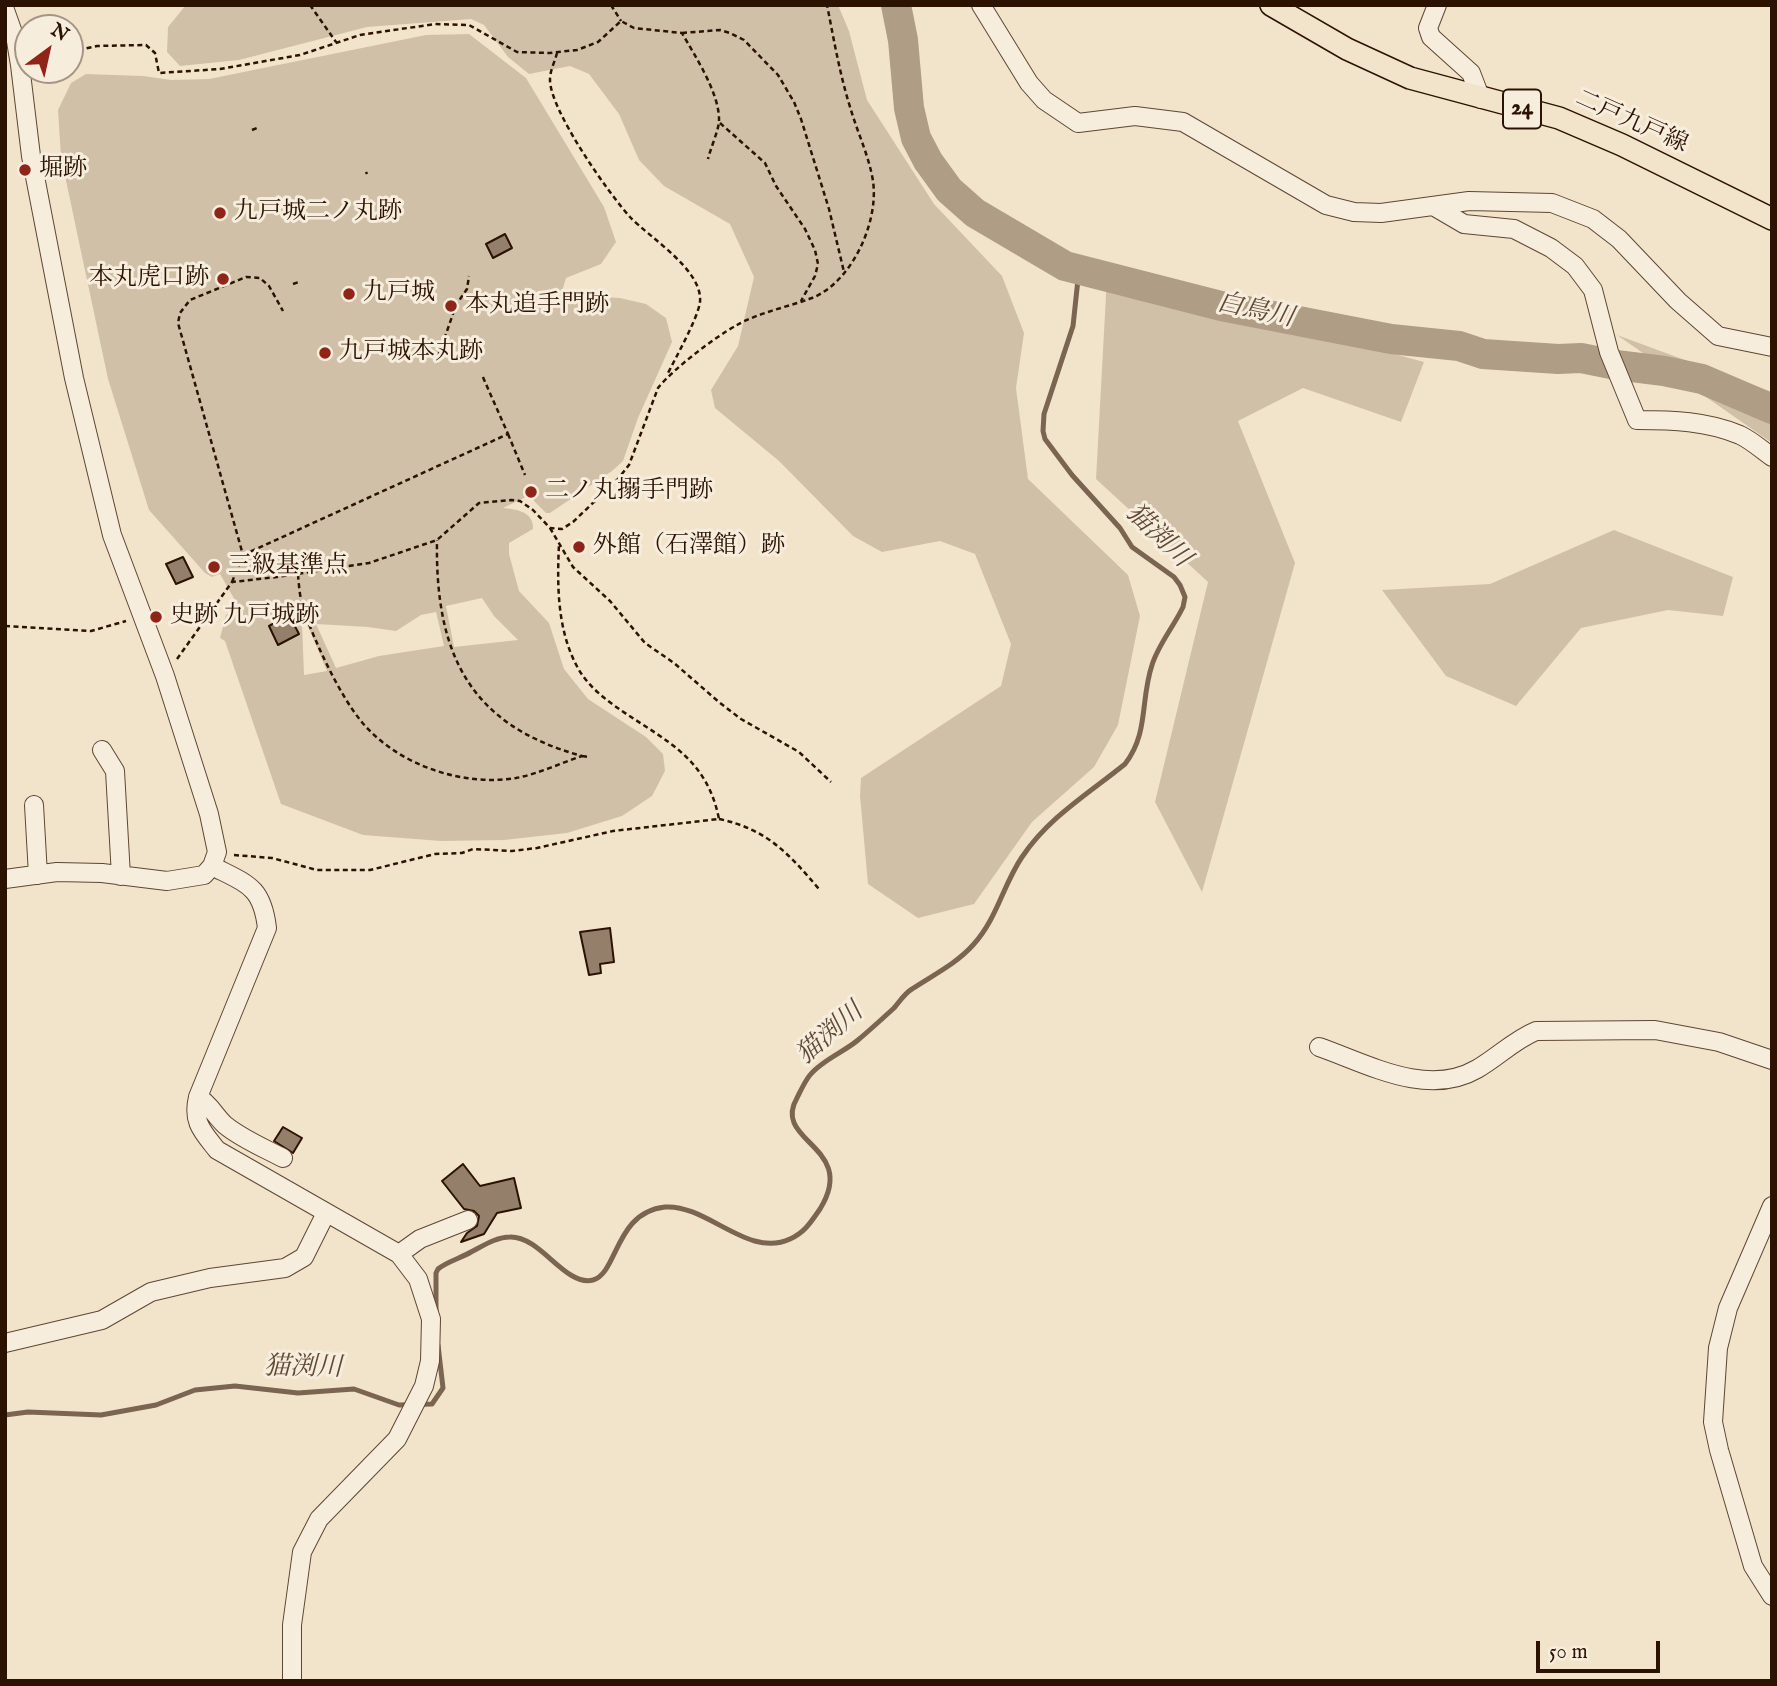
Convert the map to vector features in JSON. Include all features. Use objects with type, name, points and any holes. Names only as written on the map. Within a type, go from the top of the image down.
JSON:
[{"type":"main road","name":"二戸九戸線","points":[[1271,5],[1347,48],[1410,78],[1559,118],[1622,145],[1772,219]]},
{"type":"street","points":[[981,5],[1029,83],[1044,100],[1078,122],[1135,116],[1182,122],[1326,205],[1354,212],[1381,213],[1469,201],[1552,203],[1593,219],[1619,239],[1678,301],[1718,336],[1772,347]]},
{"type":"street","points":[[1437,5],[1428,27],[1430,37],[1471,73],[1481,99]]},
{"type":"street","points":[[5,10],[16,41],[31,156],[74,378],[112,536],[165,676],[209,814],[215,859],[204,875],[167,881],[102,873],[57,872],[5,879]]},
{"type":"street","points":[[1435,207],[1464,224],[1514,229],[1551,248],[1575,266],[1593,290],[1609,352],[1637,420],[1707,425],[1742,436],[1772,457]]},
{"type":"street","points":[[102,750],[115,771],[121,876]]},
{"type":"street","points":[[34,805],[37,875]]},
{"type":"street","points":[[215,859],[255,890],[264,908],[267,928],[198,1097],[195,1109],[198,1125],[217,1150],[399,1254],[418,1279],[431,1319],[430,1361],[424,1386],[397,1439],[319,1519],[302,1552],[292,1625],[292,1681]]},
{"type":"street","points":[[1319,1047],[1411,1079],[1433,1081],[1464,1076],[1519,1038],[1536,1031],[1655,1030],[1719,1042],[1772,1060]]},
{"type":"street","points":[[198,1097],[208,1104],[224,1124],[283,1158]]},
{"type":"street","points":[[1772,1206],[1728,1308],[1718,1348],[1713,1422],[1718,1450],[1753,1566],[1772,1596]]},
{"type":"street","points":[[5,1343],[102,1320],[151,1292],[210,1278],[285,1268],[304,1257],[326,1213]]},
{"type":"street","points":[[399,1254],[420,1239],[468,1220]]},
{"type":"path","points":[[310,5],[337,43]]},
{"type":"path","points":[[611,5],[621,21],[641,29],[682,33],[720,30],[730,33],[744,40],[778,75],[801,119],[829,209],[844,272]]},
{"type":"path","points":[[550,528],[562,529],[573,522],[618,479],[629,464],[658,388],[666,378],[701,349],[738,324],[813,297],[832,287],[863,246],[873,182],[850,108],[827,5]]},
{"type":"path","points":[[84,49],[146,45],[155,53],[159,73],[220,69],[300,55],[360,35],[435,24],[469,25],[517,52],[577,50],[598,42],[621,21]]},
{"type":"path","points":[[682,33],[716,101],[720,122],[708,159]]},
{"type":"path","points":[[557,52],[550,79],[555,101],[589,161],[628,214],[695,279],[700,302],[666,378]]},
{"type":"path","points":[[720,122],[765,163],[776,186],[816,250],[818,264],[815,276],[801,301]]},
{"type":"path","points":[[252,130],[257,128]]},
{"type":"path","points":[[295,205],[298,214]]},
{"type":"path","points":[[436,363],[456,305],[467,289],[469,276]]},
{"type":"path","points":[[165,676],[232,582],[243,555],[178,323],[180,313],[190,300],[246,277],[260,278],[269,286],[283,311]]},
{"type":"path","points":[[293,284],[299,282]]},
{"type":"path","points":[[482,375],[525,474]]},
{"type":"path","points":[[243,555],[508,435]]},
{"type":"path","points":[[232,582],[298,575],[369,563],[437,540],[479,503],[520,501],[550,528],[573,566],[610,601],[645,643],[674,663],[741,719],[799,752],[831,782]]},
{"type":"path","points":[[437,540],[443,627],[459,668],[489,708],[510,723],[555,749],[589,757]]},
{"type":"path","points":[[559,544],[557,590],[565,634],[579,671],[601,695],[678,749],[698,768],[719,819]]},
{"type":"path","points":[[298,575],[303,610],[338,685],[361,722],[386,744],[417,763],[451,776],[485,780],[517,778],[582,756]]},
{"type":"path","points":[[5,626],[91,631],[142,615]]},
{"type":"path","points":[[215,859],[272,858],[317,870],[370,870],[473,849],[512,851],[537,848],[613,831],[719,819],[747,826],[758,832],[798,864],[819,889]]},
{"type":"shaded area","points":[[186,5],[838,5],[849,31],[867,100],[934,204],[1002,276],[1024,333],[1016,388],[1028,479],[1128,575],[1140,616],[1118,725],[1094,767],[1032,822],[974,904],[918,918],[868,884],[860,796],[861,778],[1001,686],[1011,644],[975,554],[940,541],[882,552],[853,536],[779,461],[715,408],[711,390],[738,346],[754,277],[730,224],[664,186],[639,160],[619,114],[589,74],[570,66],[529,74],[508,57],[484,25],[471,19],[367,27],[239,60],[180,66],[167,52],[168,27]]},
{"type":"shaded area","points":[[469,34],[526,78],[604,207],[616,242],[601,264],[566,278],[557,308],[590,296],[620,298],[646,304],[666,318],[672,342],[638,418],[623,461],[550,513],[546,513],[534,501],[532,494],[503,508],[523,512],[532,523],[533,529],[509,543],[509,554],[519,591],[549,623],[564,669],[588,699],[646,737],[663,754],[665,771],[652,796],[622,816],[567,833],[504,840],[441,841],[363,835],[281,804],[225,641],[220,638],[226,615],[233,608],[240,609],[220,574],[212,577],[205,573],[149,510],[108,379],[61,157],[58,110],[71,84],[84,84],[86,74],[171,80],[209,79],[426,35]],"holes":[[[482,598],[494,616],[518,640],[454,647],[446,606]],[[436,612],[444,646],[379,656],[336,668],[316,624],[396,631],[421,615]],[[302,623],[307,624],[327,671],[304,675]]]},
{"type":"shaded area","points":[[1107,277],[1424,362],[1401,422],[1303,388],[1238,421],[1295,563],[1202,892],[1155,802],[1208,582],[1096,479]]},
{"type":"shaded area","points":[[1617,335],[1772,392],[1772,443]]},
{"type":"shaded area","points":[[1614,530],[1733,577],[1723,616],[1668,610],[1581,628],[1516,706],[1446,676],[1382,590],[1490,584]]},
{"type":"building","points":[[505,234],[512,248],[493,258],[486,244]]},
{"type":"building","points":[[183,557],[193,577],[176,584],[166,564]]},
{"type":"building","points":[[289,615],[299,634],[278,645],[269,626]]},
{"type":"building","points":[[610,928],[614,962],[600,964],[601,973],[589,975],[580,932]]},
{"type":"building","points":[[283,1127],[302,1138],[293,1153],[274,1141]]},
{"type":"building","points":[[463,1164],[480,1186],[514,1178],[521,1208],[497,1213],[484,1234],[461,1242],[467,1233],[477,1226],[479,1216],[474,1211],[464,1209],[442,1181]]},
{"type":"waterway","name":"白鳥川","points":[[896,5],[903,40],[909,108],[916,138],[928,161],[949,190],[975,213],[1065,266],[1221,306],[1391,339],[1459,346],[1483,354],[1581,358],[1664,371],[1702,379],[1772,409]]},
{"type":"waterway","name":"猫渕川","points":[[436,1314],[438,1269],[500,1238],[521,1239],[532,1244],[573,1276],[593,1280],[608,1266],[627,1230],[636,1220],[649,1211],[665,1207],[681,1208],[759,1242],[774,1243],[800,1233],[820,1209],[829,1188],[829,1171],[823,1158],[795,1125],[792,1113],[808,1077],[862,1036],[909,991],[966,952],[988,924],[1015,868],[1033,843],[1070,807],[1125,764],[1133,752],[1141,729],[1152,665],[1183,607],[1185,597],[1174,577],[1132,547],[1120,528],[1072,475],[1045,439],[1044,414],[1073,326],[1079,270]]},
{"type":"waterway","name":"猫渕川","points":[[5,1415],[28,1412],[101,1415],[156,1405],[195,1390],[235,1386],[298,1393],[354,1389],[399,1405],[432,1404],[443,1388],[438,1345]]},
{"type":"place","name":"堀跡","points":[[25,170]]},
{"type":"place","name":"九戸城二ノ丸跡","points":[[220,213]]},
{"type":"place","name":"本丸虎口跡","points":[[223,279]]},
{"type":"place","name":"九戸城","points":[[349,294]]},
{"type":"place","name":"本丸追手門跡","points":[[451,306]]},
{"type":"place","name":"九戸城本丸跡","points":[[325,353]]},
{"type":"place","name":"二ノ丸搦手門跡","points":[[531,492]]},
{"type":"place","name":"外館（石澤館）跡","points":[[579,547]]},
{"type":"place","name":"三級基準点","points":[[214,567]]},
{"type":"place","name":"史跡 九戸城跡","points":[[156,617]]}]
